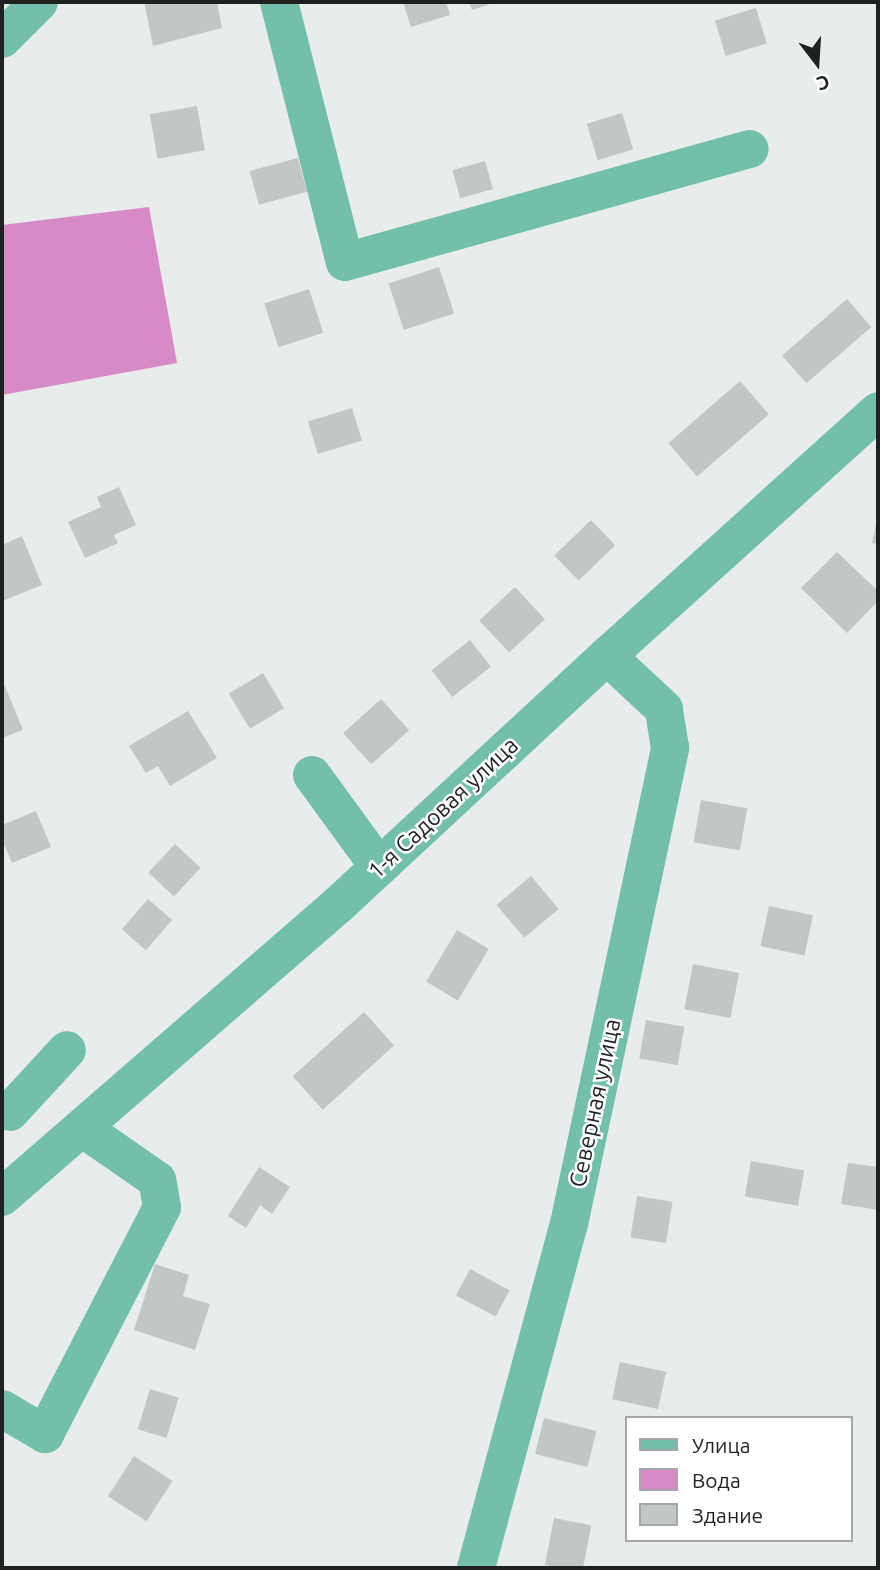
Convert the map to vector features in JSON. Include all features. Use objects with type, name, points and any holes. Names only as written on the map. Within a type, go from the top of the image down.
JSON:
[{"type":"street","points":[[2,39],[39,2]]},
{"type":"street","points":[[279,2],[345,262],[749,149]]},
{"type":"street","name":"1-я Садовая улица","points":[[2,1197],[379,867],[878,411]]},
{"type":"street","name":"Северная улица","points":[[476,1568],[569,1224],[670,748],[664,709],[607,656]]},
{"type":"street","points":[[312,775],[379,867]]},
{"type":"street","points":[[2,1409],[45,1434],[162,1207],[157,1180],[6,1109],[67,1050]]},
{"type":"water","points":[[149,207],[177,363],[2,395],[2,225]]},
{"type":"building","points":[[144,2],[217,2],[222,28],[153,46]]},
{"type":"building","points":[[403,2],[446,2],[450,15],[411,27]]},
{"type":"building","points":[[469,2],[496,2],[472,10]]},
{"type":"building","points":[[756,8],[767,43],[726,56],[715,21]]},
{"type":"building","points":[[197,106],[205,150],[158,159],[150,114]]},
{"type":"building","points":[[622,113],[633,149],[598,160],[587,124]]},
{"type":"building","points":[[298,158],[307,192],[259,205],[250,171]]},
{"type":"building","points":[[485,161],[493,189],[460,198],[452,170]]},
{"type":"building","points":[[439,267],[454,314],[404,330],[389,283]]},
{"type":"building","points":[[309,289],[323,333],[279,347],[264,304]]},
{"type":"building","points":[[847,299],[871,327],[806,383],[782,355]]},
{"type":"building","points":[[740,381],[769,414],[697,477],[668,443]]},
{"type":"building","points":[[352,408],[362,441],[318,454],[308,421]]},
{"type":"building","points":[[119,487],[136,525],[114,535],[118,543],[85,558],[68,522],[101,507],[97,497]]},
{"type":"building","points":[[591,520],[615,545],[579,581],[554,555]]},
{"type":"building","points":[[878,520],[878,544],[872,543]]},
{"type":"building","points":[[22,536],[42,585],[2,601],[2,545]]},
{"type":"building","points":[[837,552],[878,591],[878,601],[847,633],[801,588]]},
{"type":"building","points":[[515,587],[545,619],[509,653],[479,620]]},
{"type":"building","points":[[470,640],[491,667],[452,697],[431,670]]},
{"type":"building","points":[[263,673],[284,708],[250,729],[229,694]]},
{"type":"building","points":[[2,679],[23,730],[2,738]]},
{"type":"building","points":[[381,699],[409,730],[371,764],[343,733]]},
{"type":"building","points":[[188,711],[217,758],[170,786],[158,766],[146,773],[129,746]]},
{"type":"building","points":[[701,800],[747,808],[740,851],[694,842]]},
{"type":"building","points":[[36,811],[51,847],[12,863],[2,839],[2,825]]},
{"type":"building","points":[[175,844],[201,868],[174,896],[148,873]]},
{"type":"building","points":[[531,876],[559,909],[524,938],[497,905]]},
{"type":"building","points":[[148,899],[172,920],[146,950],[122,929]]},
{"type":"building","points":[[769,906],[813,915],[804,955],[760,946]]},
{"type":"building","points":[[457,930],[489,949],[458,1000],[426,981]]},
{"type":"building","points":[[693,964],[739,973],[730,1018],[684,1009]]},
{"type":"building","points":[[364,1012],[394,1045],[323,1110],[293,1076]]},
{"type":"building","points":[[646,1020],[684,1027],[678,1065],[639,1058]]},
{"type":"building","points":[[751,1161],[804,1170],[798,1206],[745,1196]]},
{"type":"building","points":[[848,1163],[878,1167],[878,1210],[841,1204]]},
{"type":"building","points":[[259,1167],[290,1187],[272,1214],[260,1205],[246,1228],[228,1216]]},
{"type":"building","points":[[637,1196],[673,1202],[666,1243],[630,1237]]},
{"type":"building","points":[[155,1264],[189,1275],[183,1296],[210,1304],[195,1350],[134,1330]]},
{"type":"building","points":[[470,1269],[510,1290],[496,1317],[456,1295]]},
{"type":"building","points":[[620,1362],[666,1372],[658,1409],[612,1399]]},
{"type":"building","points":[[150,1389],[179,1398],[166,1438],[138,1429]]},
{"type":"building","points":[[544,1418],[596,1431],[587,1467],[535,1454]]},
{"type":"building","points":[[134,1456],[173,1481],[146,1521],[108,1496]]},
{"type":"building","points":[[554,1518],[591,1525],[583,1568],[545,1565]]}]
